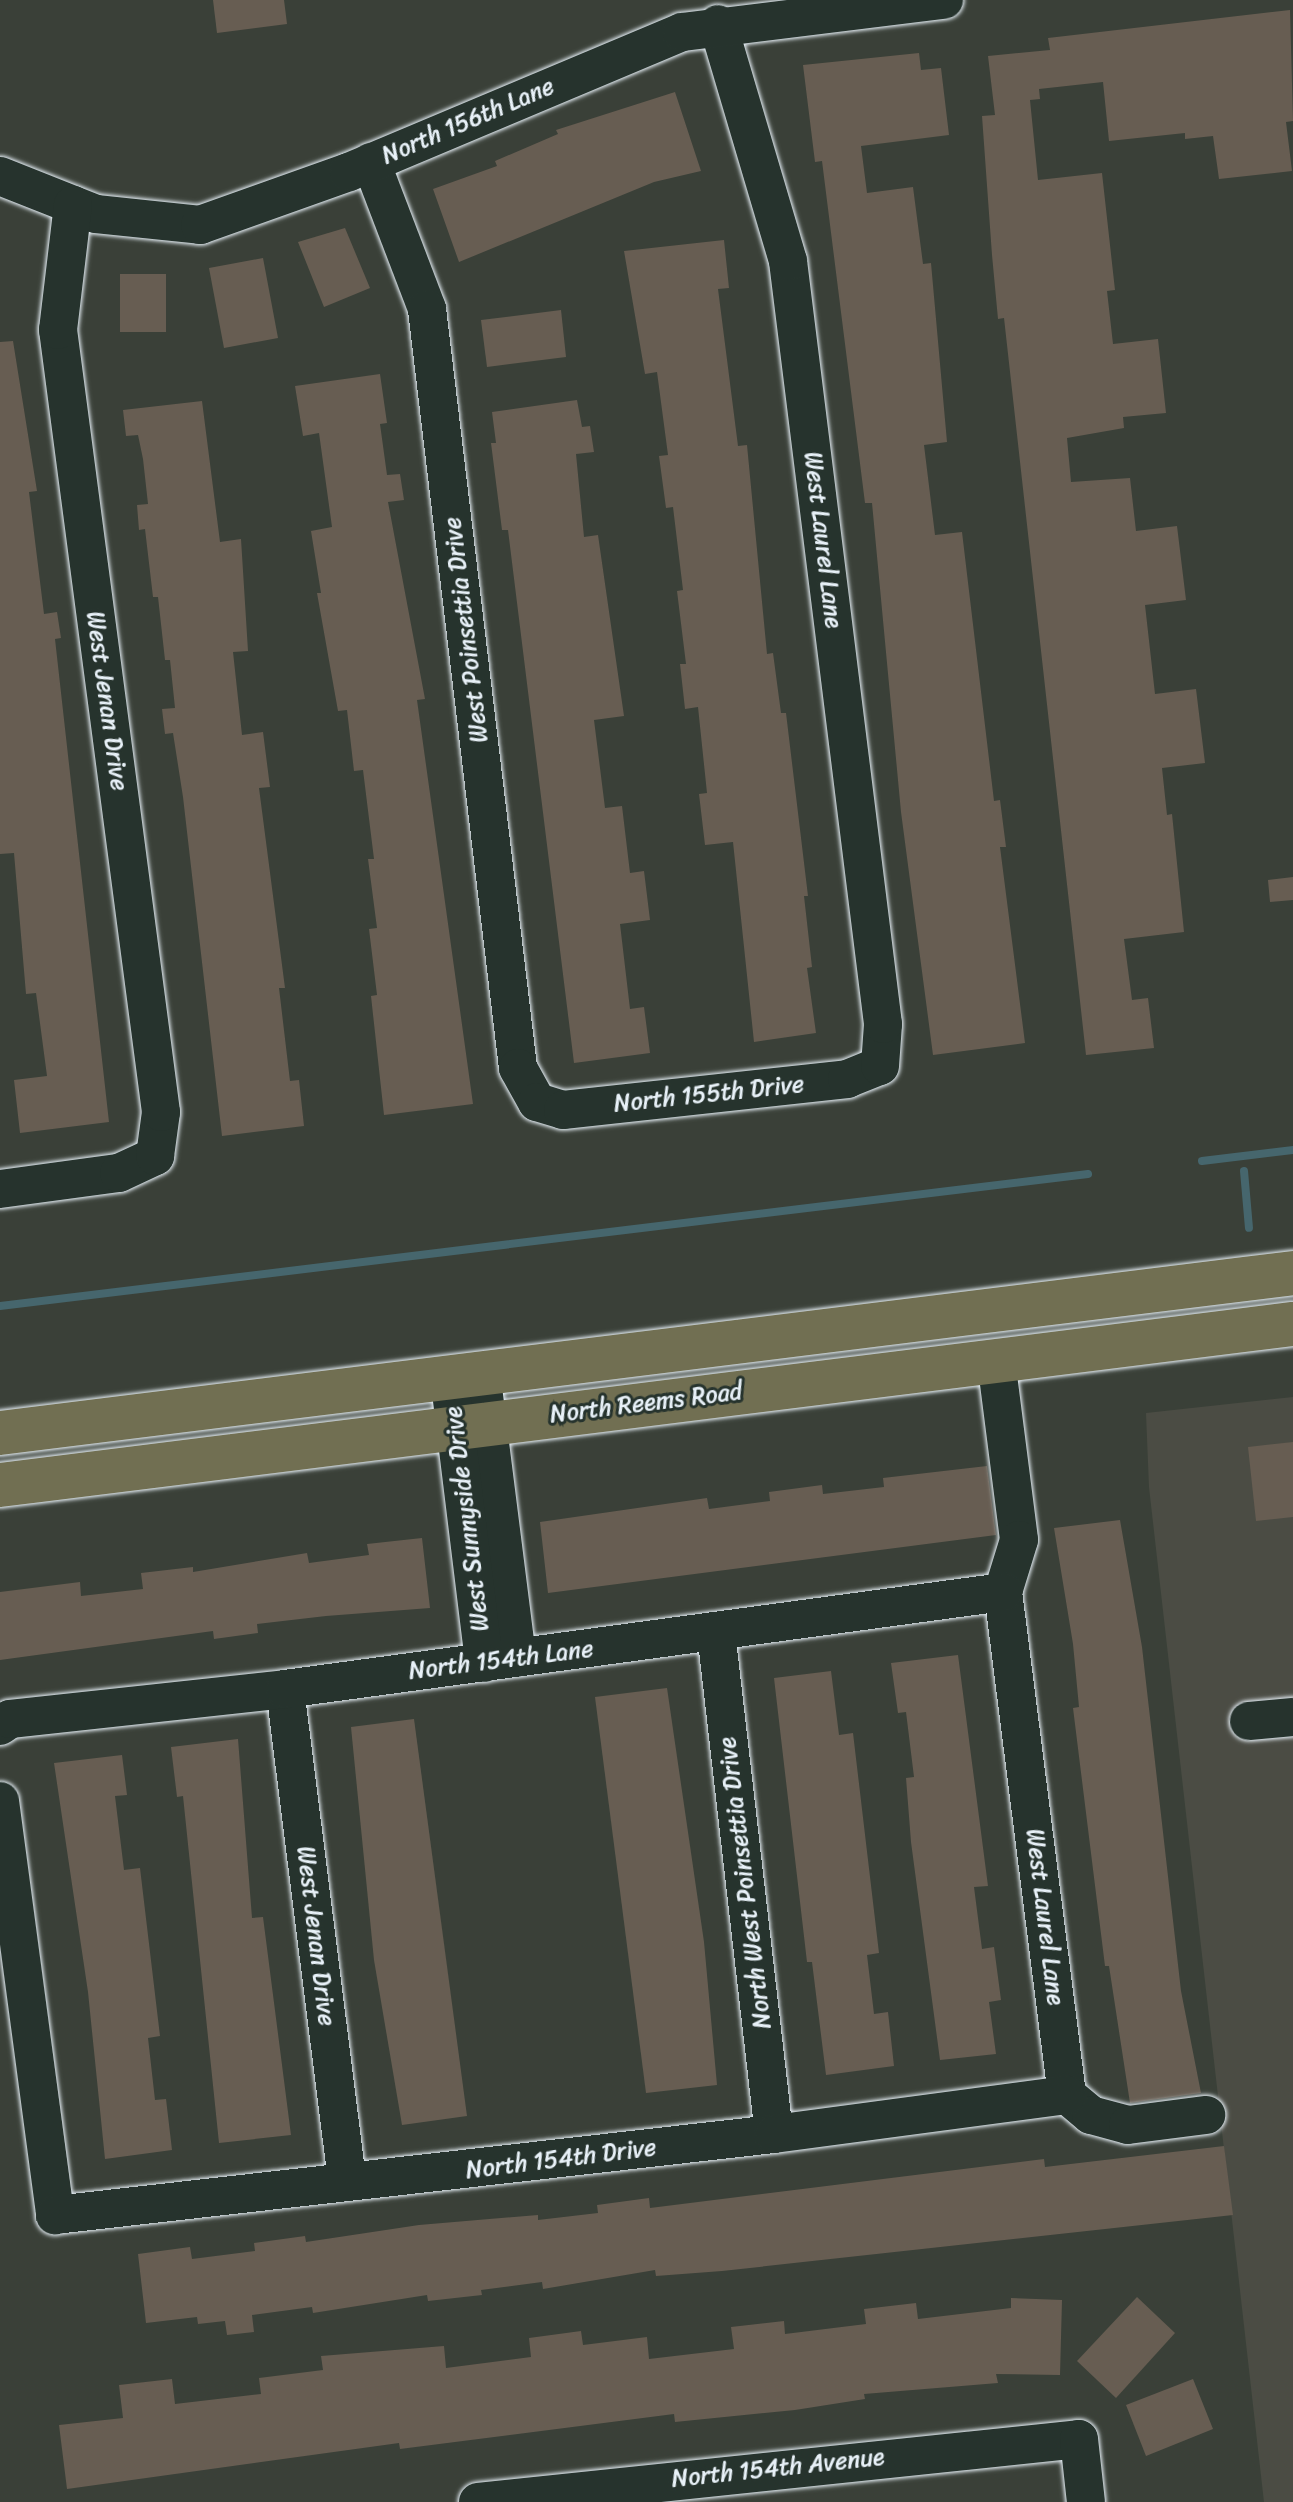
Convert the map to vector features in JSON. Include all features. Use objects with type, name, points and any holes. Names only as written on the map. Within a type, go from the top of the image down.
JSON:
[{"type":"main road","points":[[0,1433],[1293,1273]]},
{"type":"main road","points":[[1188,1285],[1195,1335]]},
{"type":"main road","name":"North Reems Road","points":[[0,1485],[1293,1324]]},
{"type":"street","name":"North 156th Lane","points":[[0,176],[96,214],[200,225],[371,162],[647,44],[718,24],[880,3],[944,0]]},
{"type":"street","name":"West Laurel Lane","points":[[718,24],[788,261],[883,1024],[880,1066]]},
{"type":"street","name":"West Poinsettia Drive","points":[[371,162],[427,309],[518,1068],[537,1102]]},
{"type":"street","name":"West Jenan Drive","points":[[0,1189],[119,1173],[155,1156],[161,1112],[58,330],[73,205]]},
{"type":"street","name":"North 155th Drive","points":[[537,1102],[579,1108],[847,1079],[880,1066]]},
{"type":"street","points":[[996,1360],[1019,1540],[1003,1592]]},
{"type":"street","name":"West Sunnyside Drive","points":[[465,1374],[500,1660]]},
{"type":"street","name":"West Laurel Lane","points":[[1003,1592],[1067,2095]]},
{"type":"street","name":"North 154th Lane","points":[[0,1726],[10,1719],[285,1689],[1003,1592]]},
{"type":"street","name":"North West Poinsettia Drive","points":[[716,1632],[774,2134]]},
{"type":"street","name":"West Jenan Drive","points":[[285,1689],[347,2182]]},
{"type":"street","points":[[1249,1721],[1293,1717]]},
{"type":"street","name":"North 154th Drive","points":[[0,1801],[55,2215],[774,2134],[1067,2095]]},
{"type":"street","points":[[1067,2095],[1091,2115],[1128,2125],[1206,2115]]},
{"type":"street","name":"North 154th Avenue","points":[[478,2502],[730,2487],[1079,2439],[1086,2502]]},
{"type":"shaded area","points":[[1293,1397],[1293,2502],[1264,2502],[1149,1487],[1146,1413]]},
{"type":"building","points":[[213,0],[284,0],[287,24],[217,33]]},
{"type":"building","points":[[1290,10],[1293,121],[1286,122],[1292,171],[1219,179],[1213,136],[1185,139],[1185,133],[1109,141],[1103,82],[1039,89],[1040,99],[1030,100],[1038,180],[1102,173],[1115,290],[1107,291],[1113,344],[1158,339],[1166,413],[1123,417],[1124,428],[1067,438],[1071,482],[1130,478],[1136,531],[1177,526],[1186,600],[1145,605],[1155,694],[1196,689],[1205,763],[1162,768],[1167,815],[1172,814],[1184,932],[1124,939],[1132,1000],[1148,998],[1154,1048],[1086,1055],[1004,318],[998,319],[982,116],[995,115],[988,56],[1050,50],[1048,38]]},
{"type":"building","points":[[919,53],[921,70],[941,68],[949,135],[861,146],[867,193],[913,187],[923,264],[931,263],[947,442],[924,445],[935,535],[962,532],[994,801],[1000,800],[1006,847],[1000,847],[1025,1043],[933,1055],[901,812],[872,503],[865,503],[822,161],[815,162],[803,65]]},
{"type":"building","points":[[675,92],[701,171],[654,182],[459,262],[433,189],[497,166],[495,161],[558,134],[556,130]]},
{"type":"building","points":[[345,228],[370,288],[324,307],[298,242]]},
{"type":"building","points":[[724,240],[729,288],[718,289],[738,446],[747,445],[767,654],[773,653],[781,713],[786,713],[808,896],[804,896],[812,967],[807,968],[816,1033],[754,1042],[733,842],[705,845],[699,794],[707,793],[698,707],[685,709],[680,664],[686,664],[677,591],[683,590],[673,507],[666,508],[659,456],[668,455],[657,372],[645,374],[624,251]]},
{"type":"building","points":[[263,258],[278,338],[224,348],[209,268]]},
{"type":"building","points":[[120,274],[166,274],[166,332],[120,332]]},
{"type":"building","points":[[561,310],[566,357],[487,367],[481,320]]},
{"type":"building","points":[[13,341],[37,491],[29,492],[44,614],[57,612],[61,638],[55,639],[109,1122],[20,1133],[14,1080],[47,1076],[36,993],[26,994],[14,853],[0,854],[0,342]]},
{"type":"building","points":[[380,374],[387,423],[380,424],[387,475],[400,474],[404,500],[388,502],[425,699],[417,700],[473,1104],[384,1115],[371,996],[377,995],[369,929],[377,928],[368,859],[374,859],[363,770],[354,771],[347,710],[338,711],[317,593],[321,593],[311,531],[332,527],[319,433],[303,436],[295,386]]},
{"type":"building","points":[[577,400],[582,427],[590,426],[594,452],[576,454],[584,537],[598,535],[624,716],[594,720],[605,808],[622,806],[630,873],[644,871],[650,920],[620,924],[630,1009],[644,1007],[650,1053],[574,1063],[508,530],[502,530],[491,443],[496,443],[492,412]]},
{"type":"building","points":[[202,401],[220,542],[241,539],[248,651],[233,652],[242,735],[263,732],[270,787],[259,788],[285,988],[279,988],[290,1081],[299,1080],[304,1126],[222,1136],[183,797],[173,733],[165,734],[162,709],[175,708],[170,660],[165,660],[158,597],[153,597],[145,529],[139,530],[137,505],[148,504],[143,459],[138,435],[126,436],[123,410]]},
{"type":"building","points":[[1293,877],[1293,900],[1270,902],[1268,880]]},
{"type":"building","points":[[1293,1442],[1293,1517],[1256,1521],[1248,1447]]},
{"type":"building","points":[[987,1466],[996,1535],[548,1593],[540,1522],[707,1498],[709,1509],[770,1501],[769,1492],[822,1485],[823,1494],[884,1487],[883,1478]]},
{"type":"building","points":[[1120,1520],[1142,1647],[1181,1991],[1201,2093],[1130,2103],[1109,1966],[1105,1966],[1073,1708],[1079,1707],[1073,1644],[1054,1528]]},
{"type":"building","points":[[422,1538],[430,1608],[257,1624],[258,1633],[214,1639],[213,1631],[0,1660],[0,1592],[80,1582],[81,1596],[143,1589],[141,1573],[193,1567],[193,1572],[307,1553],[309,1563],[369,1555],[367,1544]]},
{"type":"building","points":[[958,1655],[988,1886],[974,1887],[982,1949],[994,1947],[1001,2000],[989,2002],[996,2054],[940,2060],[911,1842],[906,1778],[914,1777],[906,1712],[898,1713],[891,1663]]},
{"type":"building","points":[[831,1671],[839,1735],[853,1733],[879,1953],[867,1955],[874,2014],[888,2012],[894,2066],[826,2075],[812,1962],[807,1962],[774,1678]]},
{"type":"building","points":[[667,1688],[704,1942],[717,2085],[646,2093],[595,1697]]},
{"type":"building","points":[[414,1719],[467,2116],[402,2125],[374,1960],[351,1727]]},
{"type":"building","points":[[238,1739],[252,1918],[263,1917],[291,2135],[219,2143],[183,1796],[177,1797],[171,1747]]},
{"type":"building","points":[[122,1755],[127,1795],[115,1796],[124,1870],[140,1868],[160,2036],[148,2038],[155,2100],[166,2099],[172,2150],[105,2159],[88,1992],[54,1763]]},
{"type":"building","points":[[1224,2146],[1233,2215],[722,2271],[656,2276],[655,2270],[543,2289],[542,2282],[481,2290],[482,2295],[428,2301],[427,2295],[313,2313],[312,2307],[252,2315],[254,2332],[227,2335],[225,2321],[198,2324],[197,2317],[146,2323],[138,2254],[190,2247],[192,2259],[255,2251],[254,2243],[305,2236],[306,2242],[419,2225],[538,2215],[538,2220],[598,2213],[597,2205],[649,2198],[650,2208],[1044,2159],[1045,2167]]},
{"type":"building","points":[[1137,2297],[1175,2333],[1116,2398],[1077,2361]]},
{"type":"building","points":[[1011,2298],[1062,2300],[1060,2375],[996,2374],[998,2383],[864,2394],[865,2399],[795,2410],[675,2422],[674,2414],[400,2449],[399,2443],[67,2489],[59,2425],[123,2418],[119,2385],[172,2379],[175,2404],[261,2394],[259,2378],[323,2370],[321,2356],[444,2346],[446,2368],[531,2357],[529,2338],[581,2331],[583,2345],[647,2337],[649,2359],[734,2349],[731,2327],[784,2321],[785,2334],[866,2324],[864,2309],[916,2303],[918,2319],[1011,2308]]},
{"type":"building","points":[[1193,2379],[1213,2429],[1146,2456],[1126,2405]]},
{"type":"waterway","points":[[1202,1161],[1293,1150]]},
{"type":"waterway","points":[[1244,1171],[1249,1228]]},
{"type":"waterway","points":[[0,1306],[1088,1174]]}]
